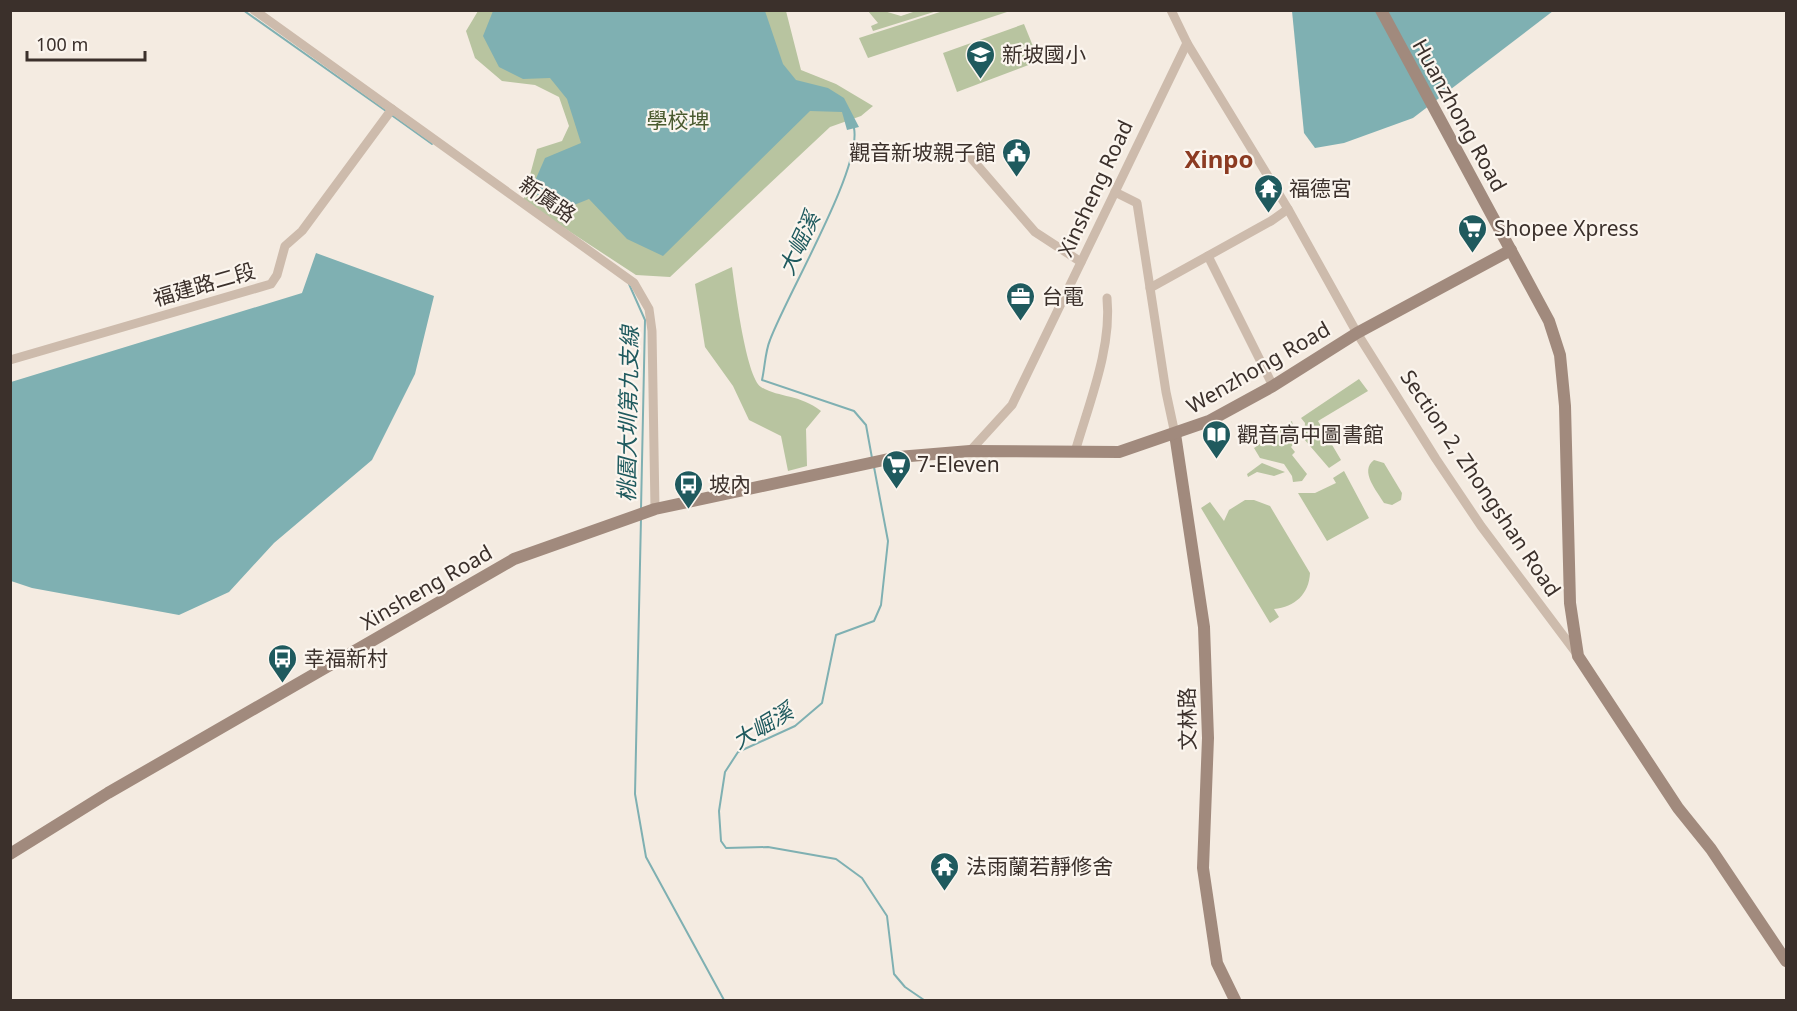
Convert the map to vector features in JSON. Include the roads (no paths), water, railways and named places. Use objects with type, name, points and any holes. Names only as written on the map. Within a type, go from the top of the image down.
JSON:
[{"type":"street","name":"新廣路","points":[[254,10],[634,283],[649,309],[652,331],[655,509]]},
{"type":"street","name":"Section 2, Zhongshan Road","points":[[1171,10],[1186,43],[1287,209],[1356,333],[1481,526],[1578,656],[1678,808],[1711,849],[1786,961]]},
{"type":"street","name":"Huanzhong Road","points":[[1381,10],[1549,321],[1560,356],[1565,406],[1570,603],[1578,656]]},
{"type":"street","name":"Xinsheng Road","points":[[10,854],[108,793],[514,559],[655,509],[898,457],[970,451],[1012,405],[1186,43]]},
{"type":"street","name":"福建路二段","points":[[10,360],[271,284],[277,275],[285,246],[312,218],[392,109]]},
{"type":"street","points":[[965,151],[1035,232],[1081,262]]},
{"type":"street","points":[[1115,192],[1137,203],[1166,392],[1175,434]]},
{"type":"street","points":[[1150,288],[1271,221],[1287,209]]},
{"type":"street","name":"Wenzhong Road","points":[[970,451],[1119,452],[1175,434],[1209,420],[1273,386],[1356,333],[1511,250]]},
{"type":"street","points":[[1208,256],[1273,386]]},
{"type":"street","points":[[1075,452],[1109,317],[1107,298]]},
{"type":"street","name":"文林路","points":[[1175,434],[1204,627],[1208,738],[1203,868],[1217,963],[1235,1000]]},
{"type":"water","name":"學校埤","points":[[493,11],[765,11],[783,64],[796,80],[828,88],[844,98],[859,127],[847,130],[842,112],[810,111],[663,256],[627,239],[589,199],[559,211],[531,190],[545,158],[581,143],[567,99],[550,78],[523,79],[499,67],[483,36]]},
{"type":"water","points":[[1292,11],[1553,11],[1413,118],[1344,143],[1315,148],[1304,133]]},
{"type":"water","points":[[316,253],[434,296],[415,374],[372,460],[274,543],[229,592],[179,615],[32,588],[11,581],[11,382],[302,293]]},
{"type":"waterway","name":"桃園大圳第九支線","points":[[243,10],[386,111]]},
{"type":"waterway","name":"桃園大圳第九支線","points":[[390,114],[432,144]]},
{"type":"waterway","name":"大崛溪","points":[[854,128],[853,147],[847,172],[770,340],[762,380],[854,411],[866,425],[872,458]]},
{"type":"waterway","name":"桃園大圳第九支線","points":[[629,284],[645,320],[641,509]]},
{"type":"waterway","name":"大崛溪","points":[[874,467],[888,541],[881,605],[874,621],[836,635],[822,703],[795,726],[738,752],[725,772],[719,811],[721,841],[726,848],[768,847],[836,859],[862,878],[887,916],[894,974],[905,987],[924,1000]]},
{"type":"waterway","name":"桃園大圳第九支線","points":[[641,518],[635,794],[646,857],[724,1000]]},
{"type":"place","name":"新坡國小","points":[[981,80]]},
{"type":"place","name":"觀音新坡親子館","points":[[1017,178]]},
{"type":"place","name":"福德宮","points":[[1268,214]]},
{"type":"place","name":"Shopee Xpress","points":[[1473,254]]},
{"type":"place","name":"台電","points":[[1021,322]]},
{"type":"place","name":"觀音高中圖書館","points":[[1216,460]]},
{"type":"place","name":"7-Eleven","points":[[896,490]]},
{"type":"place","name":"坡內","points":[[688,510]]},
{"type":"place","name":"幸福新村","points":[[283,684]]},
{"type":"place","name":"法雨蘭若靜修舍","points":[[945,892]]},
{"type":"district","name":"Xinpo","points":[[1219,158]]}]
